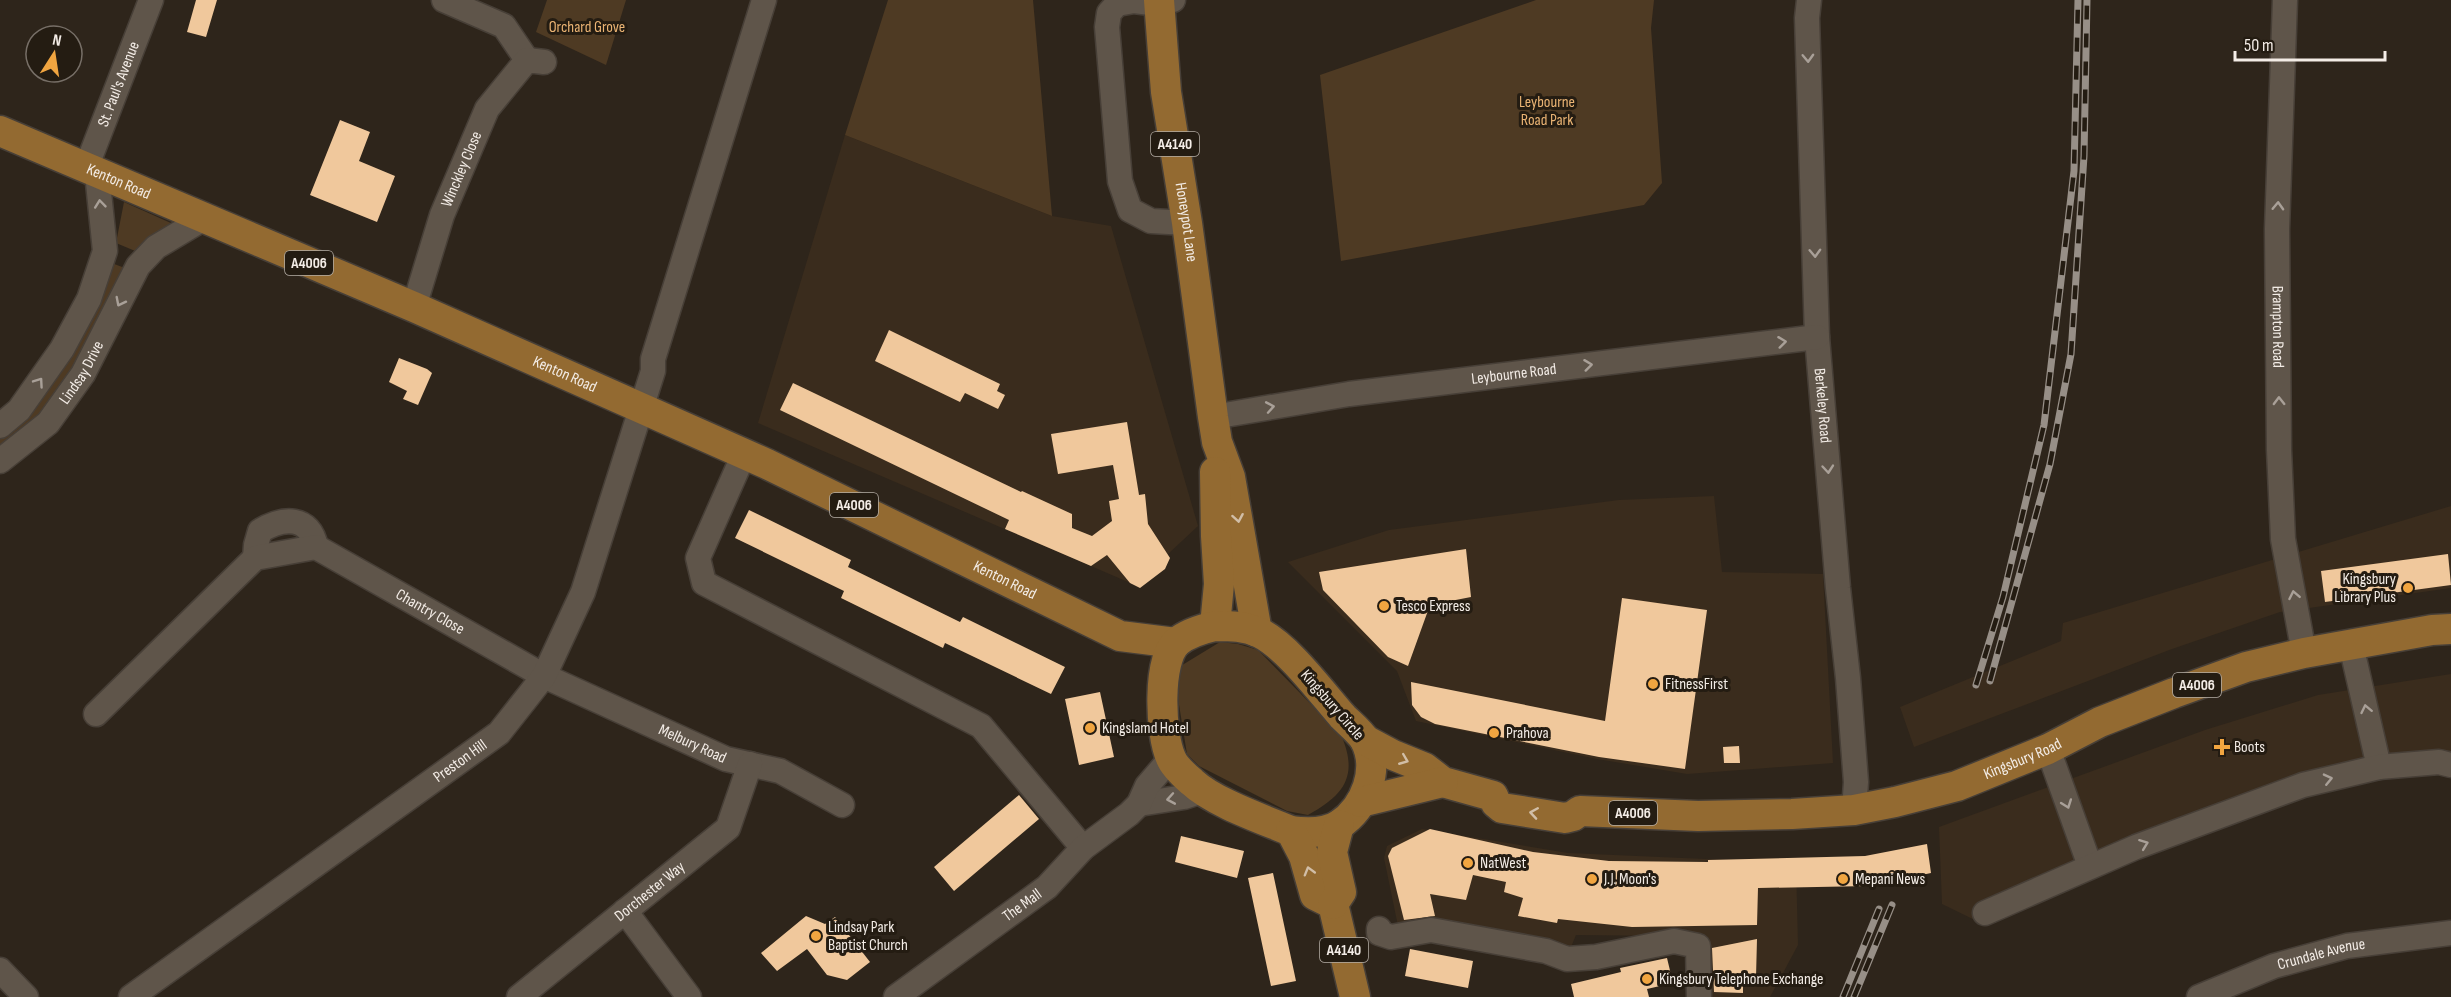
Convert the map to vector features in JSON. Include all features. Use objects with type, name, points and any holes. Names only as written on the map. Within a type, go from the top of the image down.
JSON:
[{"type":"main road","name":"Honeypot Lane","points":[[1164,1],[1166,92],[1187,223],[1215,430],[1214,480],[1219,584],[1215,626]]},
{"type":"main road","name":"Kenton Road","points":[[0,131],[414,307],[744,454],[978,565],[1120,636],[1176,643]]},
{"type":"main road","name":"Honeypot Lane","points":[[1215,430],[1230,477],[1257,632]]},
{"type":"main road","name":"Kingsbury Circle","points":[[1176,643],[1190,633],[1215,626],[1237,626],[1257,632],[1270,639],[1286,653],[1365,740],[1372,768],[1369,785],[1361,802],[1339,825]]},
{"type":"main road","name":"Kingsbury Road","points":[[1365,740],[1425,768],[1443,782],[1493,796],[1502,808],[1565,818],[1580,811],[1698,816],[1854,810],[1956,786],[2048,749],[2100,722],[2246,667],[2304,653],[2432,630],[2451,629]]},
{"type":"main road","name":"Kenton Road","points":[[1120,636],[1162,682]]},
{"type":"main road","points":[[1176,643],[1164,668],[1162,682],[1166,734],[1171,758],[1191,781],[1202,790],[1290,831],[1306,833],[1339,825]]},
{"type":"main road","name":"Kingsbury Road","points":[[1361,802],[1443,782]]},
{"type":"main road","name":"A4140","points":[[1339,825],[1332,852],[1341,892],[1333,904],[1355,997]]},
{"type":"main road","points":[[1290,831],[1304,856],[1316,896],[1333,904]]},
{"type":"street","name":"St. Paul's Avenue","points":[[92,170],[152,0]]},
{"type":"street","name":"Winckley Close","points":[[414,307],[442,215],[487,110],[535,61],[504,26],[444,0]]},
{"type":"street","points":[[641,409],[653,371],[653,359],[764,0]]},
{"type":"street","name":"Berkeley Road","points":[[1809,0],[1807,18],[1817,337],[1838,588],[1848,678],[1856,782],[1854,810]]},
{"type":"street","points":[[1164,1],[1134,1],[1117,4],[1109,13],[1107,27],[1120,181],[1130,210],[1151,221],[1187,223]]},
{"type":"street","name":"Brampton Road","points":[[2291,3],[2277,228],[2279,450],[2283,539],[2304,653]]},
{"type":"street","name":"Lindsay Drive","points":[[0,426],[19,410],[62,349],[89,299],[105,251],[92,170]]},
{"type":"street","name":"Lindsay Drive","points":[[0,461],[48,423],[83,374],[138,266],[156,247],[203,219]]},
{"type":"street","points":[[105,251],[138,266]]},
{"type":"street","name":"Leybourne Road","points":[[1215,430],[1348,394],[1817,337]]},
{"type":"street","name":"Preston Hill","points":[[131,997],[499,734],[544,676],[583,592],[641,409]]},
{"type":"street","points":[[744,454],[698,558],[704,583],[981,726],[1083,848]]},
{"type":"street","name":"Chantry Close","points":[[96,714],[255,558],[316,547],[544,676]]},
{"type":"street","points":[[2351,645],[2379,767]]},
{"type":"street","name":"Melbury Road","points":[[544,676],[726,759],[780,771],[842,805]]},
{"type":"street","points":[[2048,749],[2090,866]]},
{"type":"street","name":"The Mall","points":[[896,997],[1047,887],[1083,848],[1139,804],[1147,786],[1171,758]]},
{"type":"street","points":[[1985,913],[2136,847],[2303,785],[2379,767],[2439,762],[2451,765]]},
{"type":"street","name":"Dorchester Way","points":[[519,997],[728,828],[750,764]]},
{"type":"street","points":[[1139,804],[1184,797],[1202,790]]},
{"type":"street","points":[[625,911],[689,997]]},
{"type":"street","points":[[1379,929],[1379,933],[1391,937],[1431,930],[1546,951],[1568,959],[1596,957],[1674,941],[1698,946],[1699,997]]},
{"type":"street","name":"Crundale Avenue","points":[[2199,997],[2274,966],[2347,946],[2451,933]]},
{"type":"street","points":[[0,970],[26,997]]},
{"type":"shaded area","points":[[845,135],[1052,216],[1111,226],[1198,526],[1135,585],[758,423]]},
{"type":"shaded area","points":[[1714,496],[1722,572],[1823,574],[1833,763],[1687,774],[1597,759],[1416,721],[1397,671],[1288,562],[1389,530],[1619,500]]},
{"type":"shaded area","points":[[2451,506],[2451,588],[2280,612],[2172,649],[1914,747],[1900,707],[2061,641],[2063,623]]},
{"type":"shaded area","points":[[2451,674],[2451,767],[2368,770],[2219,809],[1981,923],[1942,904],[1939,827],[2205,730],[2318,695]]},
{"type":"shaded area","points":[[1422,829],[1568,853],[1796,863],[1798,945],[1770,997],[1689,997],[1691,947],[1673,936],[1576,935],[1571,947],[1436,921],[1398,926],[1384,858],[1387,846]]},
{"type":"green space","name":"Orchard Grove","points":[[547,0],[626,0],[606,65],[536,32]]},
{"type":"green space","points":[[888,0],[1033,0],[1052,216],[845,135]]},
{"type":"green space","name":"Leybourne Road Park","points":[[1536,0],[1654,0],[1651,28],[1662,183],[1644,205],[1341,261],[1320,75]]},
{"type":"green space","points":[[124,202],[173,224],[140,253],[116,243]]},
{"type":"green space","points":[[109,262],[130,270],[46,416],[0,454],[0,432]]},
{"type":"green space","points":[[1220,642],[1258,650],[1341,735],[1348,762],[1345,783],[1331,800],[1308,815],[1287,811],[1199,766],[1187,754],[1175,680],[1179,667]]},
{"type":"building","points":[[196,0],[217,0],[206,37],[187,32]]},
{"type":"building","points":[[340,120],[370,132],[359,161],[395,176],[377,222],[310,195]]},
{"type":"building","points":[[889,330],[1000,384],[997,391],[1005,395],[998,409],[965,393],[960,402],[875,361]]},
{"type":"building","points":[[399,358],[432,373],[418,405],[403,399],[407,391],[389,382]]},
{"type":"building","points":[[793,383],[1072,514],[1072,528],[1092,536],[1112,521],[1109,501],[1119,499],[1113,465],[1058,474],[1051,434],[1127,422],[1139,495],[1145,494],[1148,524],[1170,558],[1165,569],[1140,588],[1130,583],[1107,555],[1091,566],[1005,529],[1009,520],[780,410]]},
{"type":"building","points":[[749,510],[851,560],[848,567],[960,622],[963,617],[1065,667],[1051,694],[945,643],[943,648],[841,598],[844,591],[735,538]]},
{"type":"building","points":[[1466,549],[1471,597],[1430,605],[1408,666],[1388,657],[1323,590],[1319,572]]},
{"type":"building","points":[[2448,554],[2451,585],[2325,602],[2321,571]]},
{"type":"building","points":[[1622,598],[1707,610],[1685,769],[1599,757],[1435,724],[1421,717],[1412,705],[1411,682],[1605,721]]},
{"type":"building","name":"Kingslamd Hotel","points":[[1100,692],[1114,757],[1079,765],[1065,699]]},
{"type":"building","points":[[1739,746],[1740,763],[1724,763],[1723,747]]},
{"type":"building","points":[[1019,795],[1039,819],[954,891],[934,867]]},
{"type":"building","points":[[1430,829],[1533,852],[1609,861],[1708,862],[1708,860],[1865,856],[1927,844],[1931,873],[1869,886],[1758,888],[1757,925],[1632,927],[1558,919],[1557,923],[1518,916],[1523,898],[1504,892],[1506,882],[1473,875],[1466,900],[1430,894],[1435,916],[1404,920],[1388,856],[1392,848]]},
{"type":"building","points":[[1181,836],[1244,851],[1237,878],[1175,862]]},
{"type":"building","points":[[1273,873],[1296,981],[1271,986],[1248,878]]},
{"type":"building","name":"Lindsay Park Baptist Church","points":[[806,916],[825,924],[835,917],[870,962],[847,980],[827,975],[807,949],[777,971],[761,953]]},
{"type":"building","points":[[1757,939],[1756,977],[1743,977],[1743,993],[1714,992],[1712,948]]},
{"type":"building","points":[[1410,949],[1473,961],[1468,988],[1405,976]]},
{"type":"building","name":"Kingsbury Telephone Exchange","points":[[1667,958],[1673,983],[1647,989],[1649,997],[1574,997],[1571,984],[1621,972],[1620,968]]},
{"type":"railway","points":[[1976,685],[2003,597],[2044,425],[2074,171],[2078,0]]},
{"type":"railway","points":[[1990,681],[2050,464],[2071,354],[2084,156],[2087,0]]},
{"type":"railway","points":[[1854,997],[1892,905]]},
{"type":"railway","points":[[1843,997],[1879,909]]},
{"type":"place","name":"Kingsbury Library Plus","points":[[2408,588]]},
{"type":"place","name":"Tesco Express","points":[[1384,606]]},
{"type":"place","name":"FitnessFirst","points":[[1653,684]]},
{"type":"place","name":"Kingslamd Hotel","points":[[1090,728]]},
{"type":"place","name":"Prahova","points":[[1494,733]]},
{"type":"place","name":"Boots","points":[[2222,747]]},
{"type":"place","name":"NatWest","points":[[1468,863]]},
{"type":"place","name":"J.J. Moon's","points":[[1592,879]]},
{"type":"place","name":"Mepani News","points":[[1843,879]]},
{"type":"place","name":"Lindsay Park Baptist Church","points":[[816,936]]},
{"type":"place","name":"Kingsbury Telephone Exchange","points":[[1647,979]]}]
